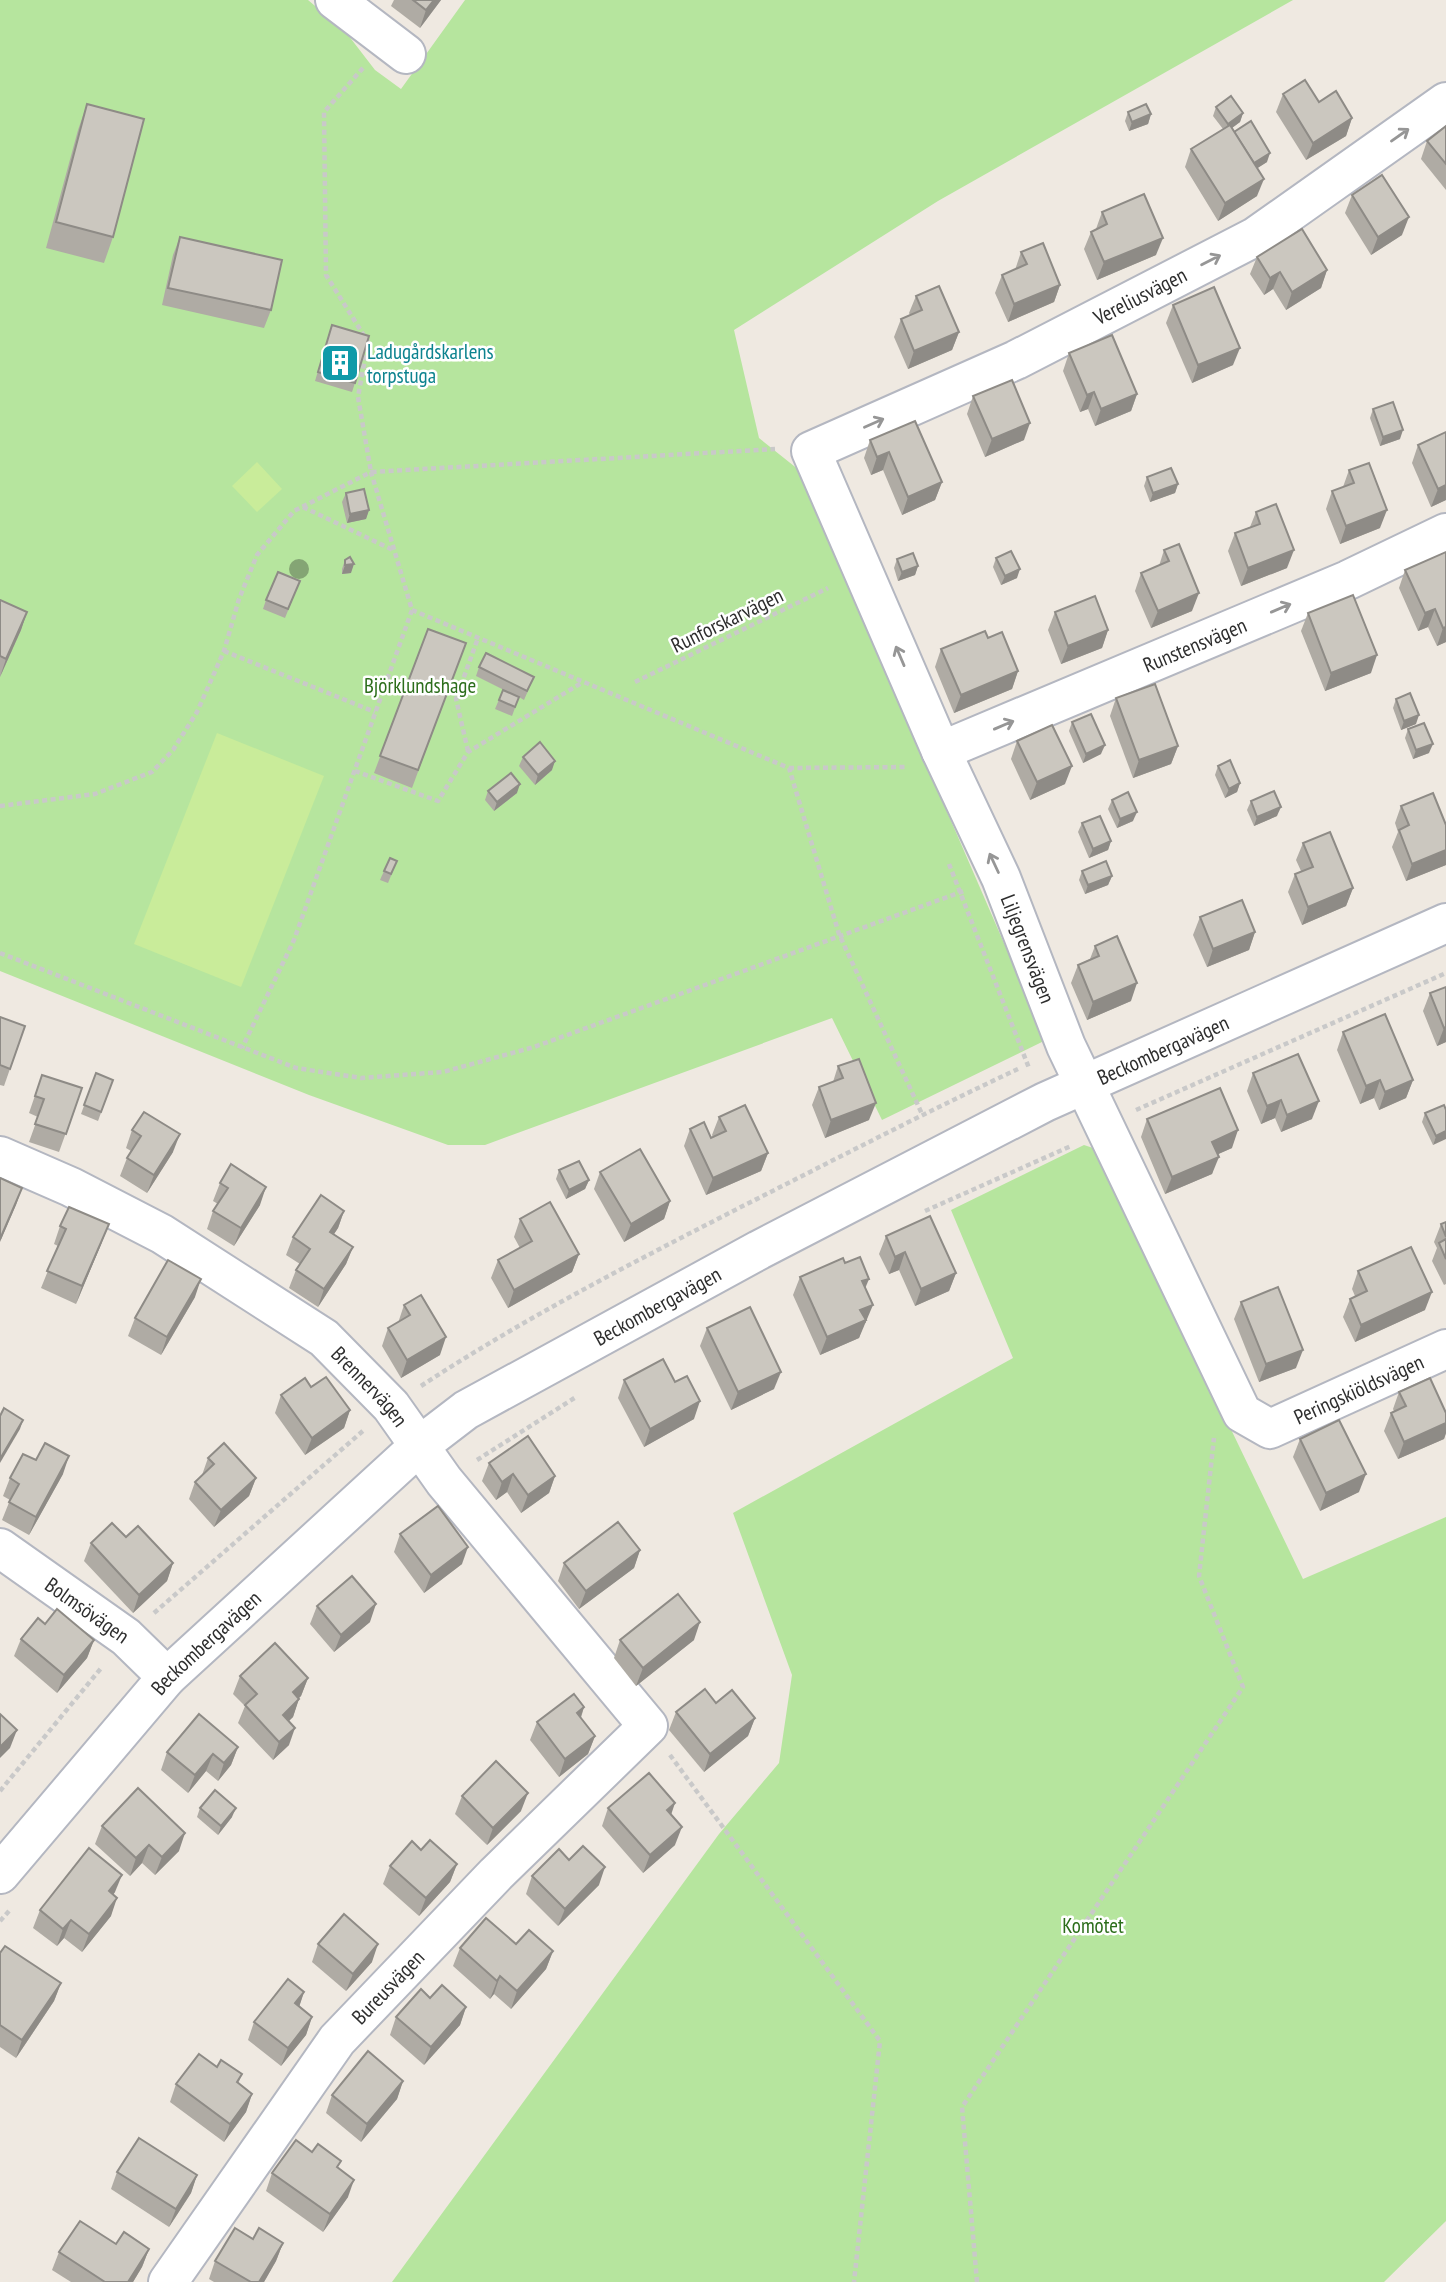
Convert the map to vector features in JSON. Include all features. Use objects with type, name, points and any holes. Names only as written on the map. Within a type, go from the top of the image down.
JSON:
[{"type":"street","points":[[335,0],[396,48]]},
{"type":"street","name":"Vereliusvägen","points":[[811,451],[1016,360],[1255,237],[1446,102]]},
{"type":"street","name":"Liljegrensvägen","points":[[811,451],[941,751],[1001,878],[1084,1085],[1105,1130],[1242,1413],[1270,1429]]},
{"type":"street","name":"Runstensvägen","points":[[941,751],[1348,580],[1446,533]]},
{"type":"street","name":"Beckombergavägen","points":[[8,1888],[167,1677],[419,1446],[466,1410],[723,1270],[1084,1085],[1446,923]]},
{"type":"street","name":"Brennervägen","points":[[0,1156],[71,1187],[162,1234],[324,1338],[391,1406],[444,1481],[649,1726]]},
{"type":"street","name":"Peringskiöldsvägen","points":[[1270,1429],[1446,1349]]},
{"type":"street","name":"Bolmsövägen","points":[[0,1548],[127,1637],[167,1677]]},
{"type":"street","name":"Bureusvägen","points":[[169,2282],[337,2039],[496,1874],[649,1726]]},
{"type":"path","points":[[242,1048],[294,940],[412,610],[370,472],[358,397],[368,342],[326,275],[324,112],[396,48]]},
{"type":"path","points":[[0,806],[95,794],[152,772],[173,750],[197,712],[224,651],[239,599],[257,555],[294,511],[370,472],[774,449],[811,451]]},
{"type":"path","points":[[302,506],[394,551]]},
{"type":"path","name":"Runforskarvägen","points":[[635,682],[832,586]]},
{"type":"path","points":[[412,610],[789,768],[909,767],[941,751]]},
{"type":"path","points":[[468,752],[456,699],[478,638]]},
{"type":"path","points":[[224,651],[375,712]]},
{"type":"path","points":[[355,771],[438,801],[468,752],[583,682]]},
{"type":"path","points":[[789,768],[839,934],[922,1114]]},
{"type":"path","points":[[0,953],[296,1068],[361,1077],[443,1072],[534,1048],[839,934],[1001,878]]},
{"type":"path","points":[[915,1215],[1105,1130],[1139,1108],[1446,972]]},
{"type":"path","points":[[977,2282],[962,2107],[1243,1687],[1199,1576],[1222,1371]]},
{"type":"path","points":[[444,1481],[585,1391]]},
{"type":"path","points":[[649,1726],[880,2041],[854,2282]]},
{"type":"path","points":[[0,1921],[8,1888]]},
{"type":"green space","name":"Björklundshage","points":[[0,0],[308,0],[345,31],[375,70],[401,89],[465,0],[1293,0],[938,201],[734,330],[759,438],[799,470],[1046,1040],[882,1120],[832,1018],[485,1145],[448,1145],[309,1095],[0,971]]},
{"type":"green space","points":[[257,462],[282,489],[257,512],[232,486]]},
{"type":"green space","points":[[217,733],[324,776],[241,987],[134,944]]},
{"type":"green space","name":"Komötet","points":[[1084,1145],[1096,1149],[1303,1579],[1446,1517],[1446,2221],[1384,2282],[392,2282],[719,1834],[779,1763],[792,1675],[733,1513],[1013,1358],[951,1210]]},
{"type":"building","points":[[413,0],[434,0],[426,10]]},
{"type":"building","points":[[1305,80],[1319,102],[1336,91],[1352,118],[1313,143],[1283,94]]},
{"type":"building","points":[[1231,96],[1243,113],[1228,124],[1216,107]]},
{"type":"building","points":[[87,104],[144,119],[113,237],[56,222]]},
{"type":"building","points":[[1146,104],[1151,114],[1132,122],[1128,112]]},
{"type":"building","points":[[1251,121],[1270,153],[1254,163],[1234,132]]},
{"type":"building","points":[[1230,125],[1264,179],[1225,203],[1191,149]]},
{"type":"building","points":[[1446,126],[1446,164],[1427,141]]},
{"type":"building","points":[[1382,175],[1409,217],[1378,237],[1352,195]]},
{"type":"building","points":[[1144,194],[1163,238],[1104,262],[1091,232],[1107,224],[1102,212]]},
{"type":"building","points":[[1302,229],[1327,270],[1292,292],[1280,272],[1270,278],[1257,257]]},
{"type":"building","points":[[180,237],[282,260],[271,310],[168,288]]},
{"type":"building","points":[[1043,243],[1060,285],[1014,304],[1002,275],[1027,264],[1021,252]]},
{"type":"building","points":[[939,286],[959,332],[914,351],[901,319],[922,310],[916,296]]},
{"type":"building","points":[[1214,287],[1240,348],[1198,365],[1173,305]]},
{"type":"building","name":"Ladugårdskarlens torpstuga","points":[[332,325],[369,336],[355,383],[318,372]]},
{"type":"building","points":[[1112,335],[1137,394],[1101,409],[1094,392],[1087,395],[1069,353]]},
{"type":"building","points":[[1012,380],[1030,423],[992,439],[973,396]]},
{"type":"building","points":[[1393,402],[1403,430],[1383,437],[1373,409]]},
{"type":"building","points":[[915,421],[942,482],[908,497],[889,452],[877,457],[870,440]]},
{"type":"building","points":[[1446,432],[1446,485],[1438,489],[1418,445]]},
{"type":"building","points":[[1369,463],[1387,510],[1346,526],[1332,491],[1354,483],[1349,470]]},
{"type":"building","points":[[1171,468],[1178,484],[1153,493],[1147,477]]},
{"type":"building","points":[[364,489],[369,510],[350,514],[346,493]]},
{"type":"building","points":[[1276,504],[1294,550],[1248,568],[1235,533],[1260,524],[1256,512]]},
{"type":"building","points":[[1179,544],[1199,593],[1158,611],[1141,573],[1169,561],[1164,550]]},
{"type":"building","points":[[1011,551],[1020,569],[1005,576],[996,558]]},
{"type":"building","points":[[1446,552],[1446,627],[1443,628],[1435,609],[1425,613],[1405,570]]},
{"type":"building","points":[[913,553],[918,566],[902,572],[897,559]]},
{"type":"building","points":[[350,557],[354,564],[345,565],[345,560]]},
{"type":"building","points":[[278,572],[300,581],[288,609],[266,600]]},
{"type":"building","points":[[1353,595],[1377,655],[1331,673],[1308,613]]},
{"type":"building","points":[[1095,596],[1108,630],[1068,646],[1055,612]]},
{"type":"building","points":[[0,600],[27,612],[6,659],[0,656]]},
{"type":"building","points":[[428,629],[466,643],[418,770],[380,756]]},
{"type":"building","points":[[985,631],[988,638],[1002,632],[1018,671],[961,695],[941,649]]},
{"type":"building","points":[[486,653],[534,677],[527,691],[479,667]]},
{"type":"building","points":[[1155,684],[1178,746],[1139,760],[1116,698]]},
{"type":"building","points":[[503,690],[519,697],[515,707],[499,700]]},
{"type":"building","points":[[1410,693],[1419,715],[1404,721],[1396,699]]},
{"type":"building","points":[[1091,714],[1105,745],[1086,754],[1072,722]]},
{"type":"building","points":[[1424,723],[1433,744],[1416,750],[1408,729]]},
{"type":"building","points":[[1052,725],[1072,766],[1037,782],[1017,741]]},
{"type":"building","points":[[540,742],[555,761],[538,775],[523,757]]},
{"type":"building","points":[[1230,760],[1240,783],[1229,789],[1218,766]]},
{"type":"building","points":[[511,773],[520,784],[497,802],[488,791]]},
{"type":"building","points":[[1274,791],[1281,807],[1257,817],[1251,801]]},
{"type":"building","points":[[1128,792],[1137,812],[1120,819],[1112,800]]},
{"type":"building","points":[[1433,793],[1446,825],[1446,850],[1412,864],[1399,830],[1409,825],[1401,806]]},
{"type":"building","points":[[1100,816],[1111,841],[1093,849],[1082,823]]},
{"type":"building","points":[[1330,832],[1353,888],[1308,907],[1295,874],[1313,867],[1303,843]]},
{"type":"building","points":[[390,858],[397,861],[391,874],[384,871]]},
{"type":"building","points":[[1106,861],[1112,876],[1088,885],[1082,871]]},
{"type":"building","points":[[1242,900],[1255,932],[1213,949],[1200,917]]},
{"type":"building","points":[[1117,936],[1137,983],[1093,1002],[1078,965],[1099,956],[1095,946]]},
{"type":"building","points":[[1446,987],[1446,1027],[1444,1028],[1430,993]]},
{"type":"building","points":[[1385,1014],[1413,1080],[1385,1092],[1380,1080],[1366,1086],[1343,1032]]},
{"type":"building","points":[[0,1017],[25,1026],[10,1069],[0,1065]]},
{"type":"building","points":[[1298,1054],[1319,1101],[1287,1115],[1281,1100],[1267,1106],[1253,1073]]},
{"type":"building","points":[[859,1059],[876,1103],[831,1120],[819,1087],[843,1078],[838,1066]]},
{"type":"building","points":[[96,1073],[113,1080],[101,1112],[84,1105]]},
{"type":"building","points":[[42,1075],[82,1088],[66,1134],[35,1124],[44,1099],[35,1096]]},
{"type":"building","points":[[1220,1088],[1238,1130],[1212,1142],[1219,1157],[1172,1177],[1147,1119]]},
{"type":"building","points":[[745,1105],[768,1153],[713,1178],[690,1129],[704,1122],[711,1138],[726,1131],[719,1117]]},
{"type":"building","points":[[1444,1105],[1446,1131],[1436,1136],[1425,1113]]},
{"type":"building","points":[[144,1112],[180,1134],[154,1175],[127,1158],[141,1136],[132,1130]]},
{"type":"building","points":[[640,1149],[670,1201],[631,1224],[600,1172]]},
{"type":"building","points":[[579,1161],[589,1180],[569,1190],[559,1170]]},
{"type":"building","points":[[231,1164],[266,1187],[241,1228],[213,1211],[228,1188],[220,1183]]},
{"type":"building","points":[[0,1178],[22,1188],[0,1239]]},
{"type":"building","points":[[321,1195],[344,1211],[330,1232],[353,1247],[324,1289],[296,1270],[310,1249],[293,1237]]},
{"type":"building","points":[[550,1202],[579,1254],[514,1290],[498,1260],[532,1241],[520,1219]]},
{"type":"building","points":[[69,1207],[109,1224],[82,1286],[47,1271],[66,1229],[60,1226]]},
{"type":"building","points":[[930,1216],[956,1273],[921,1289],[905,1252],[895,1257],[886,1236]]},
{"type":"building","points":[[1446,1222],[1446,1237],[1441,1224]]},
{"type":"building","points":[[1446,1239],[1446,1259],[1439,1243]]},
{"type":"building","points":[[1411,1247],[1432,1292],[1361,1325],[1350,1299],[1367,1291],[1358,1271]]},
{"type":"building","points":[[860,1257],[869,1279],[862,1281],[873,1305],[860,1310],[866,1320],[827,1337],[800,1277],[843,1258],[845,1263]]},
{"type":"building","points":[[168,1260],[201,1279],[167,1337],[135,1318]]},
{"type":"building","points":[[1278,1287],[1303,1350],[1266,1364],[1241,1302]]},
{"type":"building","points":[[421,1295],[446,1337],[407,1360],[388,1328],[410,1315],[404,1305]]},
{"type":"building","points":[[750,1307],[781,1372],[738,1392],[707,1328]]},
{"type":"building","points":[[663,1359],[675,1382],[687,1376],[700,1401],[650,1429],[624,1380]]},
{"type":"building","points":[[326,1377],[350,1410],[312,1438],[281,1395],[305,1378],[311,1387]]},
{"type":"building","points":[[1430,1378],[1446,1413],[1446,1423],[1404,1442],[1391,1413],[1406,1406],[1399,1392]]},
{"type":"building","points":[[4,1408],[23,1420],[0,1459],[0,1416]]},
{"type":"building","points":[[1339,1420],[1366,1474],[1326,1493],[1300,1439]]},
{"type":"building","points":[[528,1436],[555,1476],[528,1495],[513,1474],[502,1482],[489,1463]]},
{"type":"building","points":[[45,1443],[69,1456],[36,1517],[9,1502],[19,1484],[10,1478],[23,1454],[36,1460]]},
{"type":"building","points":[[224,1443],[256,1478],[221,1510],[195,1482],[214,1464],[208,1458]]},
{"type":"building","points":[[438,1506],[468,1547],[431,1575],[400,1534]]},
{"type":"building","points":[[618,1522],[640,1550],[586,1591],[564,1563]]},
{"type":"building","points":[[112,1523],[126,1537],[138,1526],[173,1563],[139,1595],[91,1543]]},
{"type":"building","points":[[352,1576],[376,1604],[341,1635],[317,1606]]},
{"type":"building","points":[[678,1594],[700,1622],[643,1668],[620,1640]]},
{"type":"building","points":[[57,1609],[94,1640],[64,1675],[21,1639],[38,1618],[45,1624]]},
{"type":"building","points":[[275,1643],[308,1678],[293,1692],[299,1699],[283,1715],[295,1728],[279,1742],[245,1705],[257,1694],[240,1676]]},
{"type":"building","points":[[705,1689],[716,1703],[732,1690],[755,1718],[710,1754],[676,1712]]},
{"type":"building","points":[[574,1694],[584,1707],[577,1713],[595,1736],[565,1759],[537,1722]]},
{"type":"building","points":[[0,1714],[17,1730],[0,1747]]},
{"type":"building","points":[[199,1714],[238,1747],[224,1763],[213,1754],[195,1775],[167,1752]]},
{"type":"building","points":[[496,1761],[528,1793],[493,1828],[462,1796]]},
{"type":"building","points":[[649,1773],[675,1803],[667,1810],[682,1827],[650,1855],[608,1808]]},
{"type":"building","points":[[138,1788],[185,1833],[162,1857],[149,1845],[136,1858],[102,1826]]},
{"type":"building","points":[[215,1790],[236,1808],[221,1826],[200,1808]]},
{"type":"building","points":[[430,1840],[457,1864],[426,1898],[390,1866],[412,1841],[421,1850]]},
{"type":"building","points":[[583,1846],[605,1867],[565,1909],[532,1876],[559,1849],[569,1860]]},
{"type":"building","points":[[89,1848],[122,1875],[109,1891],[117,1898],[89,1934],[71,1920],[63,1929],[40,1910]]},
{"type":"building","points":[[344,1914],[378,1944],[353,1974],[318,1944]]},
{"type":"building","points":[[486,1918],[516,1944],[529,1930],[553,1951],[517,1991],[500,1976],[497,1981],[460,1948]]},
{"type":"building","points":[[5,1946],[61,1983],[22,2040],[0,2025],[0,1953]]},
{"type":"building","points":[[288,1979],[304,1992],[295,2003],[312,2017],[288,2048],[254,2022]]},
{"type":"building","points":[[442,1985],[466,2007],[431,2047],[396,2017],[421,1989],[430,1998]]},
{"type":"building","points":[[368,2051],[403,2081],[367,2124],[332,2095]]},
{"type":"building","points":[[199,2054],[217,2067],[221,2060],[242,2074],[237,2082],[252,2094],[230,2124],[176,2084]]},
{"type":"building","points":[[139,2138],[197,2175],[176,2209],[117,2172]]},
{"type":"building","points":[[296,2140],[312,2152],[318,2144],[341,2161],[337,2167],[354,2180],[330,2214],[272,2173]]},
{"type":"building","points":[[80,2221],[116,2244],[124,2232],[149,2249],[128,2282],[105,2282],[59,2252]]},
{"type":"building","points":[[235,2228],[253,2239],[259,2228],[283,2243],[259,2282],[251,2282],[215,2261]]},
{"type":"place","name":"Ladugårdskarlens torpstuga","points":[[340,363]]}]
